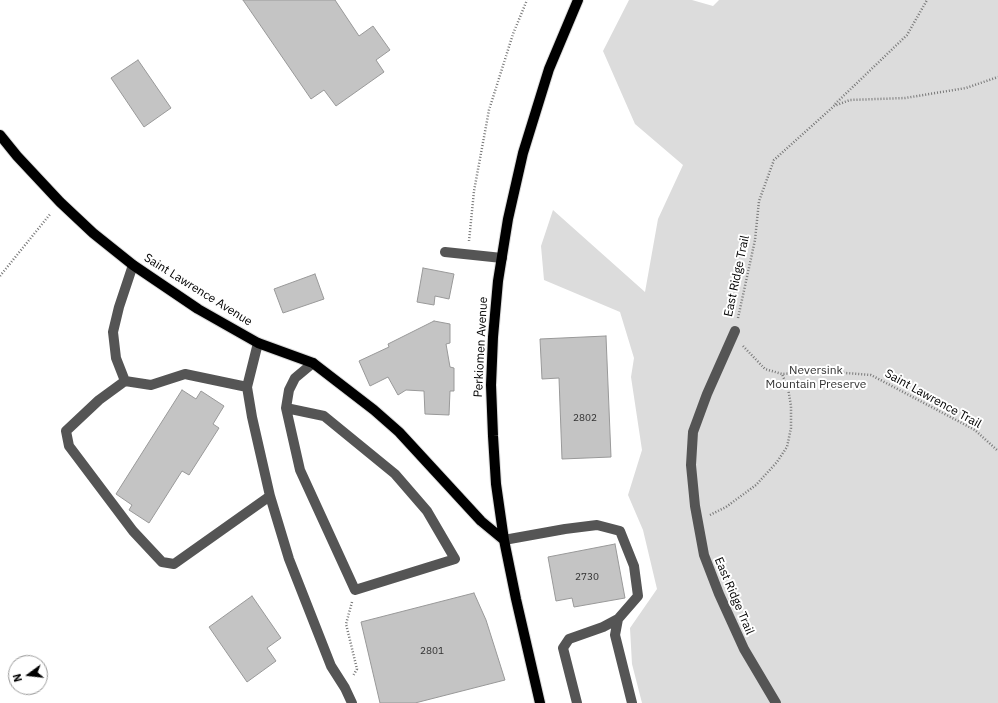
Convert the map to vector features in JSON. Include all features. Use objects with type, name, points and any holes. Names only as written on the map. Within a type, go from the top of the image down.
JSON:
[{"type":"main road","name":"Perkiomen Avenue","points":[[540,703],[504,540],[492,436],[491,386],[493,338],[508,219],[529,133],[549,69],[576,1]]},
{"type":"main road","name":"Saint Lawrence Avenue","points":[[0,135],[17,156],[60,202],[93,233],[133,265],[198,309],[258,343],[312,363],[374,410],[399,432],[481,521],[504,540]]},
{"type":"lane","points":[[445,252],[502,258]]},
{"type":"lane","points":[[125,381],[116,358],[113,332],[119,307],[133,265]]},
{"type":"lane","points":[[735,331],[707,394],[693,432],[691,465],[694,500],[704,555],[719,594],[744,649],[776,703]]},
{"type":"lane","points":[[258,343],[247,387],[252,417],[270,496],[289,559],[322,644],[331,666],[345,688],[352,703]]},
{"type":"lane","points":[[286,408],[324,416],[395,474],[427,511],[455,559],[355,590],[300,470],[286,408],[289,390],[295,378],[312,363]]},
{"type":"lane","points":[[247,387],[185,374],[151,385],[125,381],[99,400],[66,431],[69,446],[133,531],[162,562],[174,564],[270,496]]},
{"type":"lane","points":[[504,540],[597,525],[620,531],[634,566],[638,596],[618,619],[603,627],[569,639],[563,648],[577,703]]},
{"type":"lane","points":[[618,619],[615,635],[632,703]]},
{"type":"path","points":[[470,223],[475,184],[490,110],[513,34],[527,0]]},
{"type":"path","points":[[834,106],[907,35],[927,0]]},
{"type":"path","name":"East Ridge Trail","points":[[782,374],[765,369],[745,349],[735,331],[755,240],[758,201],[774,160],[834,106],[850,100],[905,98],[966,88],[998,77]]},
{"type":"path","points":[[0,276],[60,202]]},
{"type":"path","name":"Saint Lawrence Trail","points":[[782,374],[820,371],[871,375],[975,430],[998,451]]},
{"type":"path","points":[[706,516],[726,507],[756,485],[777,462],[787,447],[791,428],[791,406],[788,388],[782,374]]},
{"type":"path","points":[[355,590],[346,624],[357,669]]},
{"type":"green space","name":"Neversink Mountain Preserve","points":[[629,0],[692,0],[713,6],[719,0],[998,0],[998,703],[642,703],[632,664],[630,628],[657,589],[643,530],[628,495],[642,450],[631,377],[634,358],[620,312],[544,280],[541,246],[553,210],[645,292],[658,219],[683,165],[635,124],[603,51]]},
{"type":"building","points":[[243,0],[335,0],[359,36],[373,26],[390,50],[376,60],[384,72],[336,106],[324,90],[311,99]]},
{"type":"building","points":[[138,60],[171,108],[144,127],[111,78]]},
{"type":"building","points":[[423,268],[454,274],[449,299],[435,296],[434,305],[417,302]]},
{"type":"building","points":[[315,274],[324,299],[283,313],[274,289]]},
{"type":"building","points":[[434,321],[450,324],[450,343],[446,344],[450,367],[454,368],[454,391],[450,391],[449,415],[425,414],[424,391],[406,390],[398,395],[388,377],[370,386],[359,361],[389,347],[388,344]]},
{"type":"building","points":[[606,336],[611,457],[562,459],[559,378],[542,379],[540,339]]},
{"type":"building","points":[[182,390],[196,399],[201,391],[224,406],[213,424],[219,428],[189,475],[182,471],[149,523],[129,510],[132,505],[116,494]]},
{"type":"building","points":[[615,544],[625,598],[574,607],[572,598],[556,601],[548,557]]},
{"type":"building","points":[[474,593],[486,620],[505,680],[415,703],[380,703],[361,622]]},
{"type":"building","points":[[252,596],[281,638],[267,648],[276,661],[247,682],[209,627]]}]
